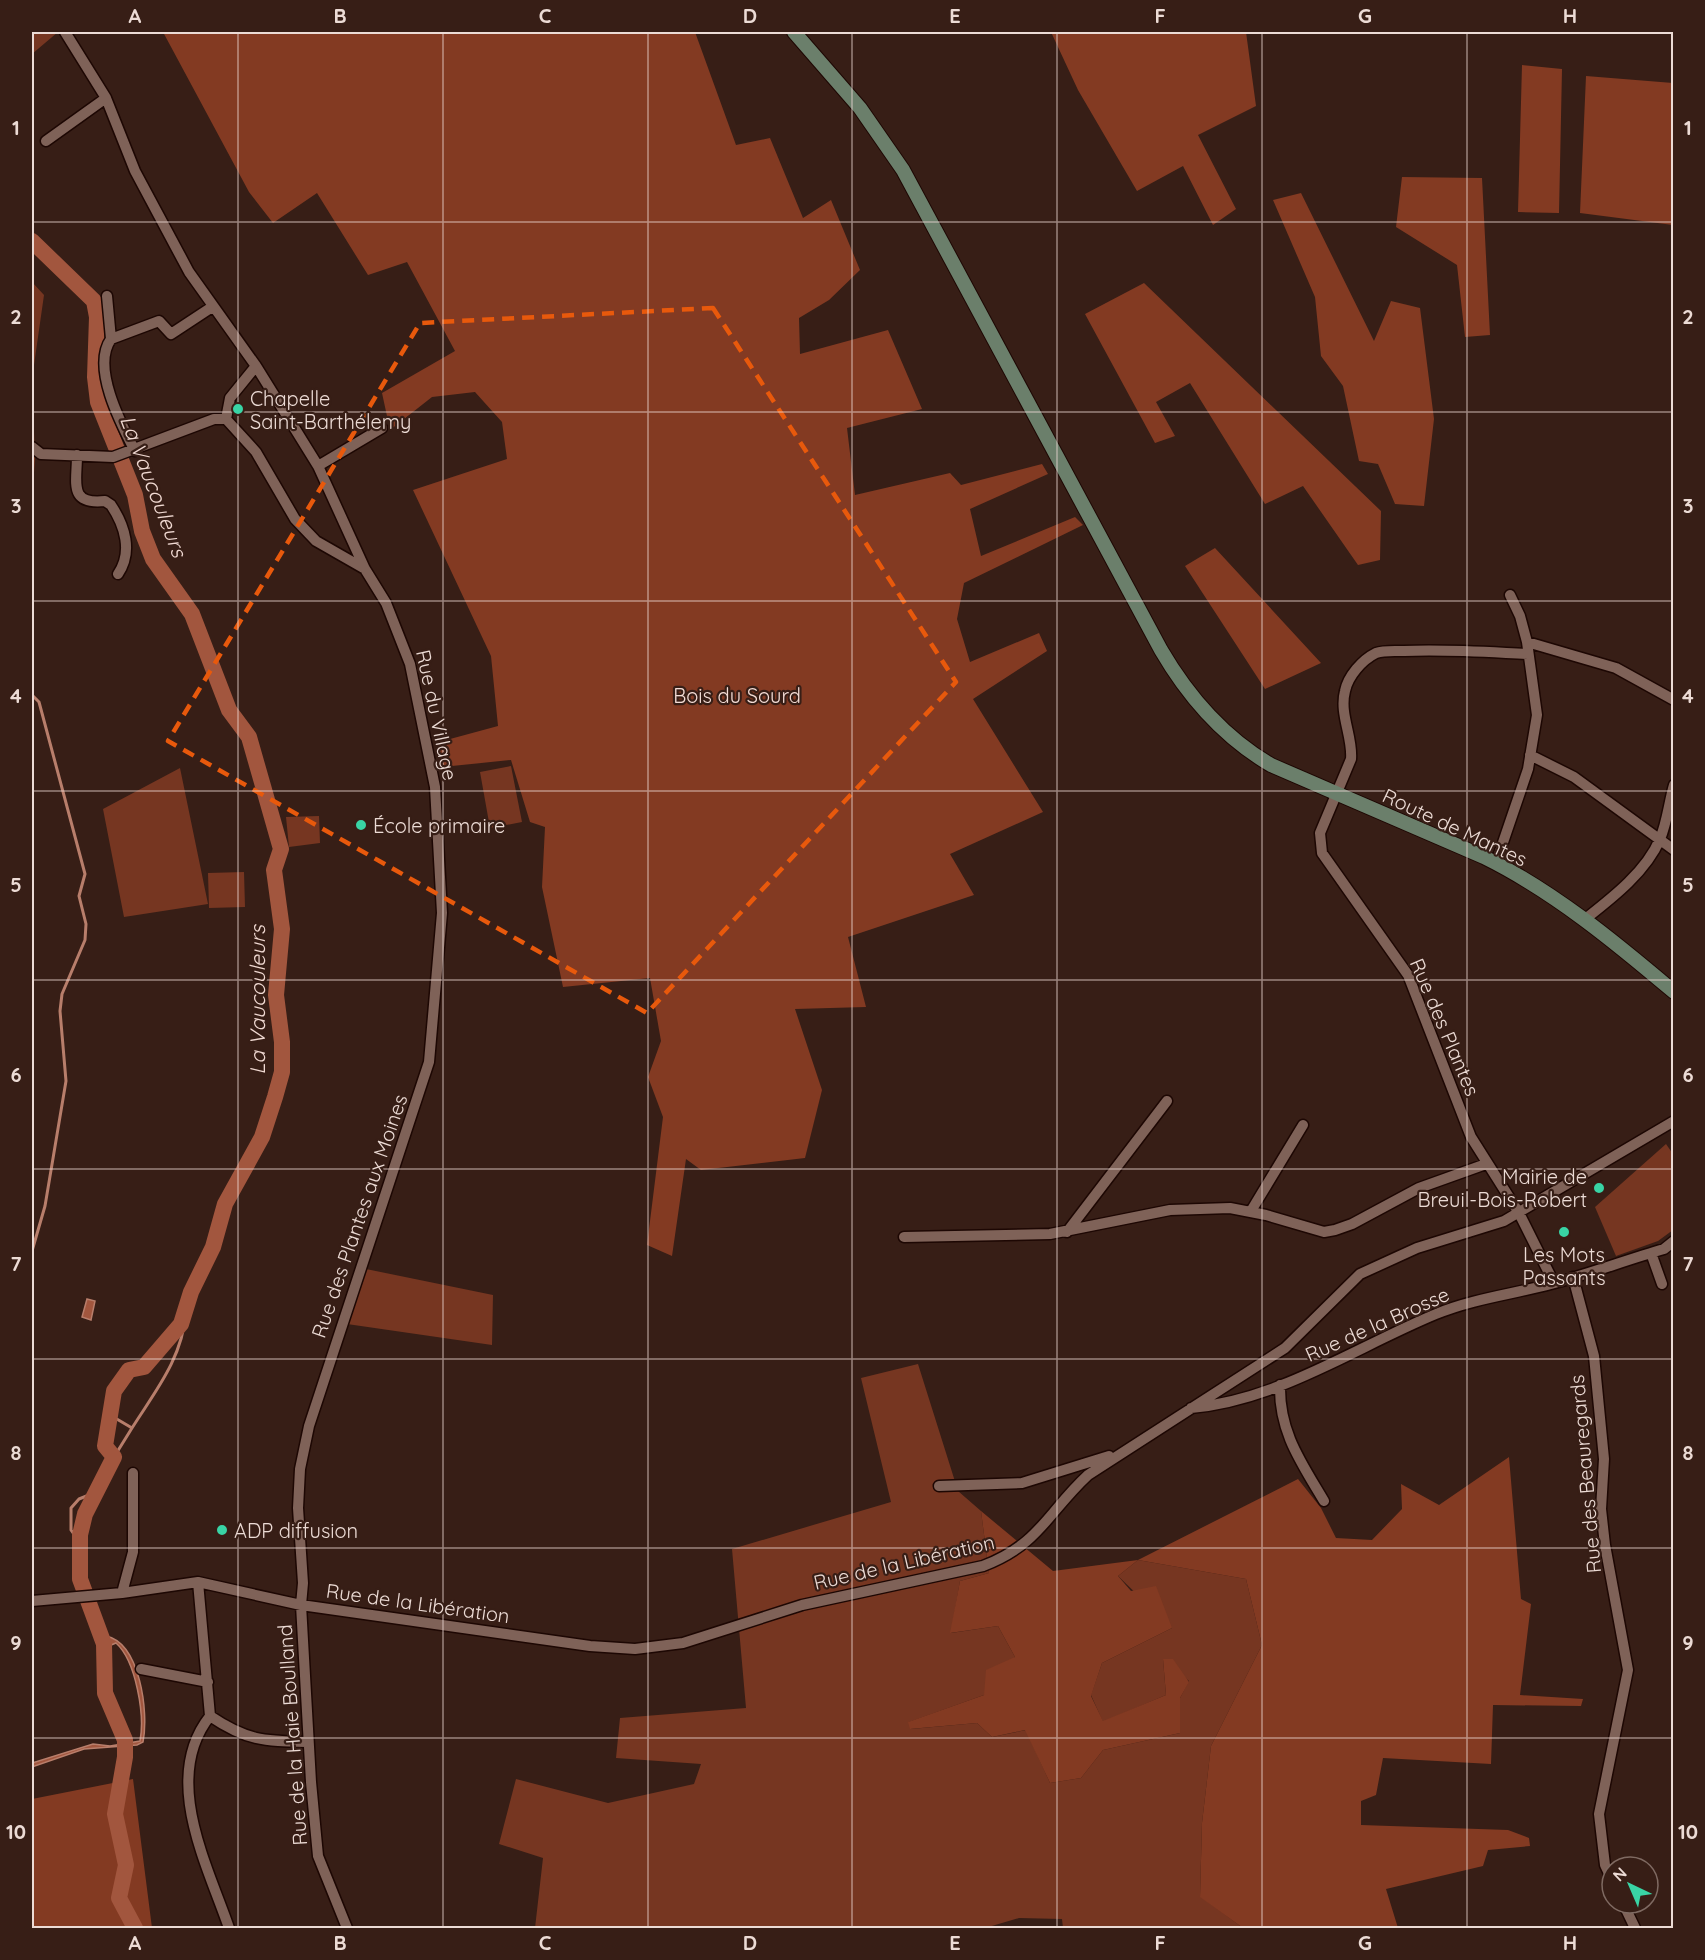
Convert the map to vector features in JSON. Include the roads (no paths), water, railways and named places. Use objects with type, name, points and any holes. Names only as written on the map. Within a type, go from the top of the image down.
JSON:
[{"type":"main road","name":"Route de Mantes","points":[[794,32],[860,108],[903,170],[1161,650],[1186,690],[1209,717],[1258,757],[1336,794],[1496,863],[1584,920],[1674,992]]},
{"type":"street","points":[[65,32],[106,98],[135,171],[189,272],[256,366],[318,466],[364,568]]},
{"type":"street","points":[[46,141],[106,98]]},
{"type":"street","points":[[107,296],[111,339]]},
{"type":"street","points":[[131,452],[111,404],[105,369],[107,345],[111,339],[159,321],[171,334],[212,307]]},
{"type":"street","points":[[32,447],[41,454],[113,458],[214,419],[226,419],[230,398],[256,366]]},
{"type":"street","name":"Rue du Village","points":[[226,419],[256,452],[294,519],[316,542],[364,568],[386,603],[410,664],[435,787],[438,834]]},
{"type":"street","points":[[318,466],[382,428]]},
{"type":"street","points":[[77,455],[76,491],[80,499],[90,503],[105,501],[111,505],[128,544],[125,564],[118,574]]},
{"type":"street","points":[[1496,863],[1530,755],[1537,708],[1527,642],[1520,616],[1510,595]]},
{"type":"street","points":[[1527,642],[1616,668],[1674,700]]},
{"type":"street","name":"Rue des Plantes","points":[[1528,654],[1431,650],[1390,651],[1377,653],[1364,662],[1351,675],[1344,692],[1345,720],[1352,753],[1320,833],[1322,853],[1408,975],[1471,1137],[1519,1213],[1554,1283]]},
{"type":"street","points":[[1530,755],[1574,777],[1674,850]]},
{"type":"street","points":[[1584,920],[1617,894],[1640,868],[1660,839],[1674,785]]},
{"type":"street","name":"Rue des Plantes aux Moines","points":[[301,1605],[303,1583],[298,1508],[300,1469],[309,1426],[429,1062],[442,913],[438,834]]},
{"type":"street","points":[[1067,1232],[1167,1101]]},
{"type":"street","name":"Rue de la Libération","points":[[198,1582],[301,1605],[590,1646],[635,1649],[683,1643],[802,1605],[983,1566],[1007,1557],[1028,1542],[1051,1517],[1064,1497],[1088,1474],[1187,1408],[1285,1347],[1360,1274],[1417,1248],[1504,1221],[1674,1121]]},
{"type":"street","points":[[1251,1211],[1303,1125]]},
{"type":"street","points":[[904,1237],[1021,1236],[1067,1232],[1170,1210],[1230,1208],[1251,1211],[1324,1232],[1353,1224],[1419,1188],[1486,1164]]},
{"type":"street","name":"Rue de la Brosse","points":[[1187,1408],[1210,1407],[1280,1385],[1327,1366],[1437,1314],[1554,1283],[1651,1252],[1674,1241]]},
{"type":"street","points":[[1651,1252],[1662,1284]]},
{"type":"street","name":"Rue des Beauregards","points":[[1573,1277],[1594,1356],[1604,1459],[1601,1509],[1605,1545],[1628,1670],[1599,1814],[1604,1855]]},
{"type":"street","points":[[1280,1385],[1280,1410],[1287,1436],[1324,1501]]},
{"type":"street","points":[[939,1486],[1022,1483],[1121,1452]]},
{"type":"street","points":[[122,1593],[133,1552],[134,1473]]},
{"type":"street","points":[[32,1601],[122,1593],[198,1582],[210,1716],[196,1734],[192,1747],[188,1802],[229,1929]]},
{"type":"street","name":"Rue de la Haie Boulland","points":[[301,1605],[308,1742],[318,1856],[347,1929]]},
{"type":"street","points":[[141,1669],[208,1682]]},
{"type":"street","points":[[210,1716],[240,1735],[275,1741],[308,1742]]},
{"type":"street","points":[[1629,1915],[1635,1929]]},
{"type":"waterway","name":"La Vaucouleurs","points":[[32,241],[94,301],[97,317],[95,377],[98,402],[135,495],[142,531],[153,559],[192,614],[229,710],[249,737],[281,849],[274,870],[282,929],[276,995],[282,1042],[282,1072],[275,1097],[262,1137],[225,1204],[213,1247],[191,1292],[181,1324],[144,1367],[129,1370],[114,1391],[105,1446],[114,1457],[85,1514],[80,1535],[80,1579],[104,1644],[105,1693],[125,1740],[125,1757],[115,1814],[126,1865],[119,1898],[135,1928]]},
{"type":"waterway","points":[[32,695],[39,702],[85,874],[79,896],[86,924],[85,940],[62,994],[60,1011],[66,1081],[45,1206],[32,1251]]},
{"type":"waterway","points":[[132,1428],[159,1387],[173,1359],[184,1329],[186,1312]]},
{"type":"waterway","points":[[110,1415],[132,1428],[114,1457]]},
{"type":"waterway","points":[[80,1543],[71,1530],[71,1508],[79,1499],[94,1493]]},
{"type":"place","name":"Chapelle Saint-Barthélemy","points":[[238,409]]},
{"type":"place","name":"École primaire","points":[[361,825]]},
{"type":"place","name":"Mairie de Breuil-Bois-Robert","points":[[1599,1188]]},
{"type":"place","name":"Les Mots Passants","points":[[1564,1232]]},
{"type":"place","name":"ADP diffusion","points":[[222,1530]]},
{"type":"park label","name":"Bois du Sourd","points":[[737,695]]}]
